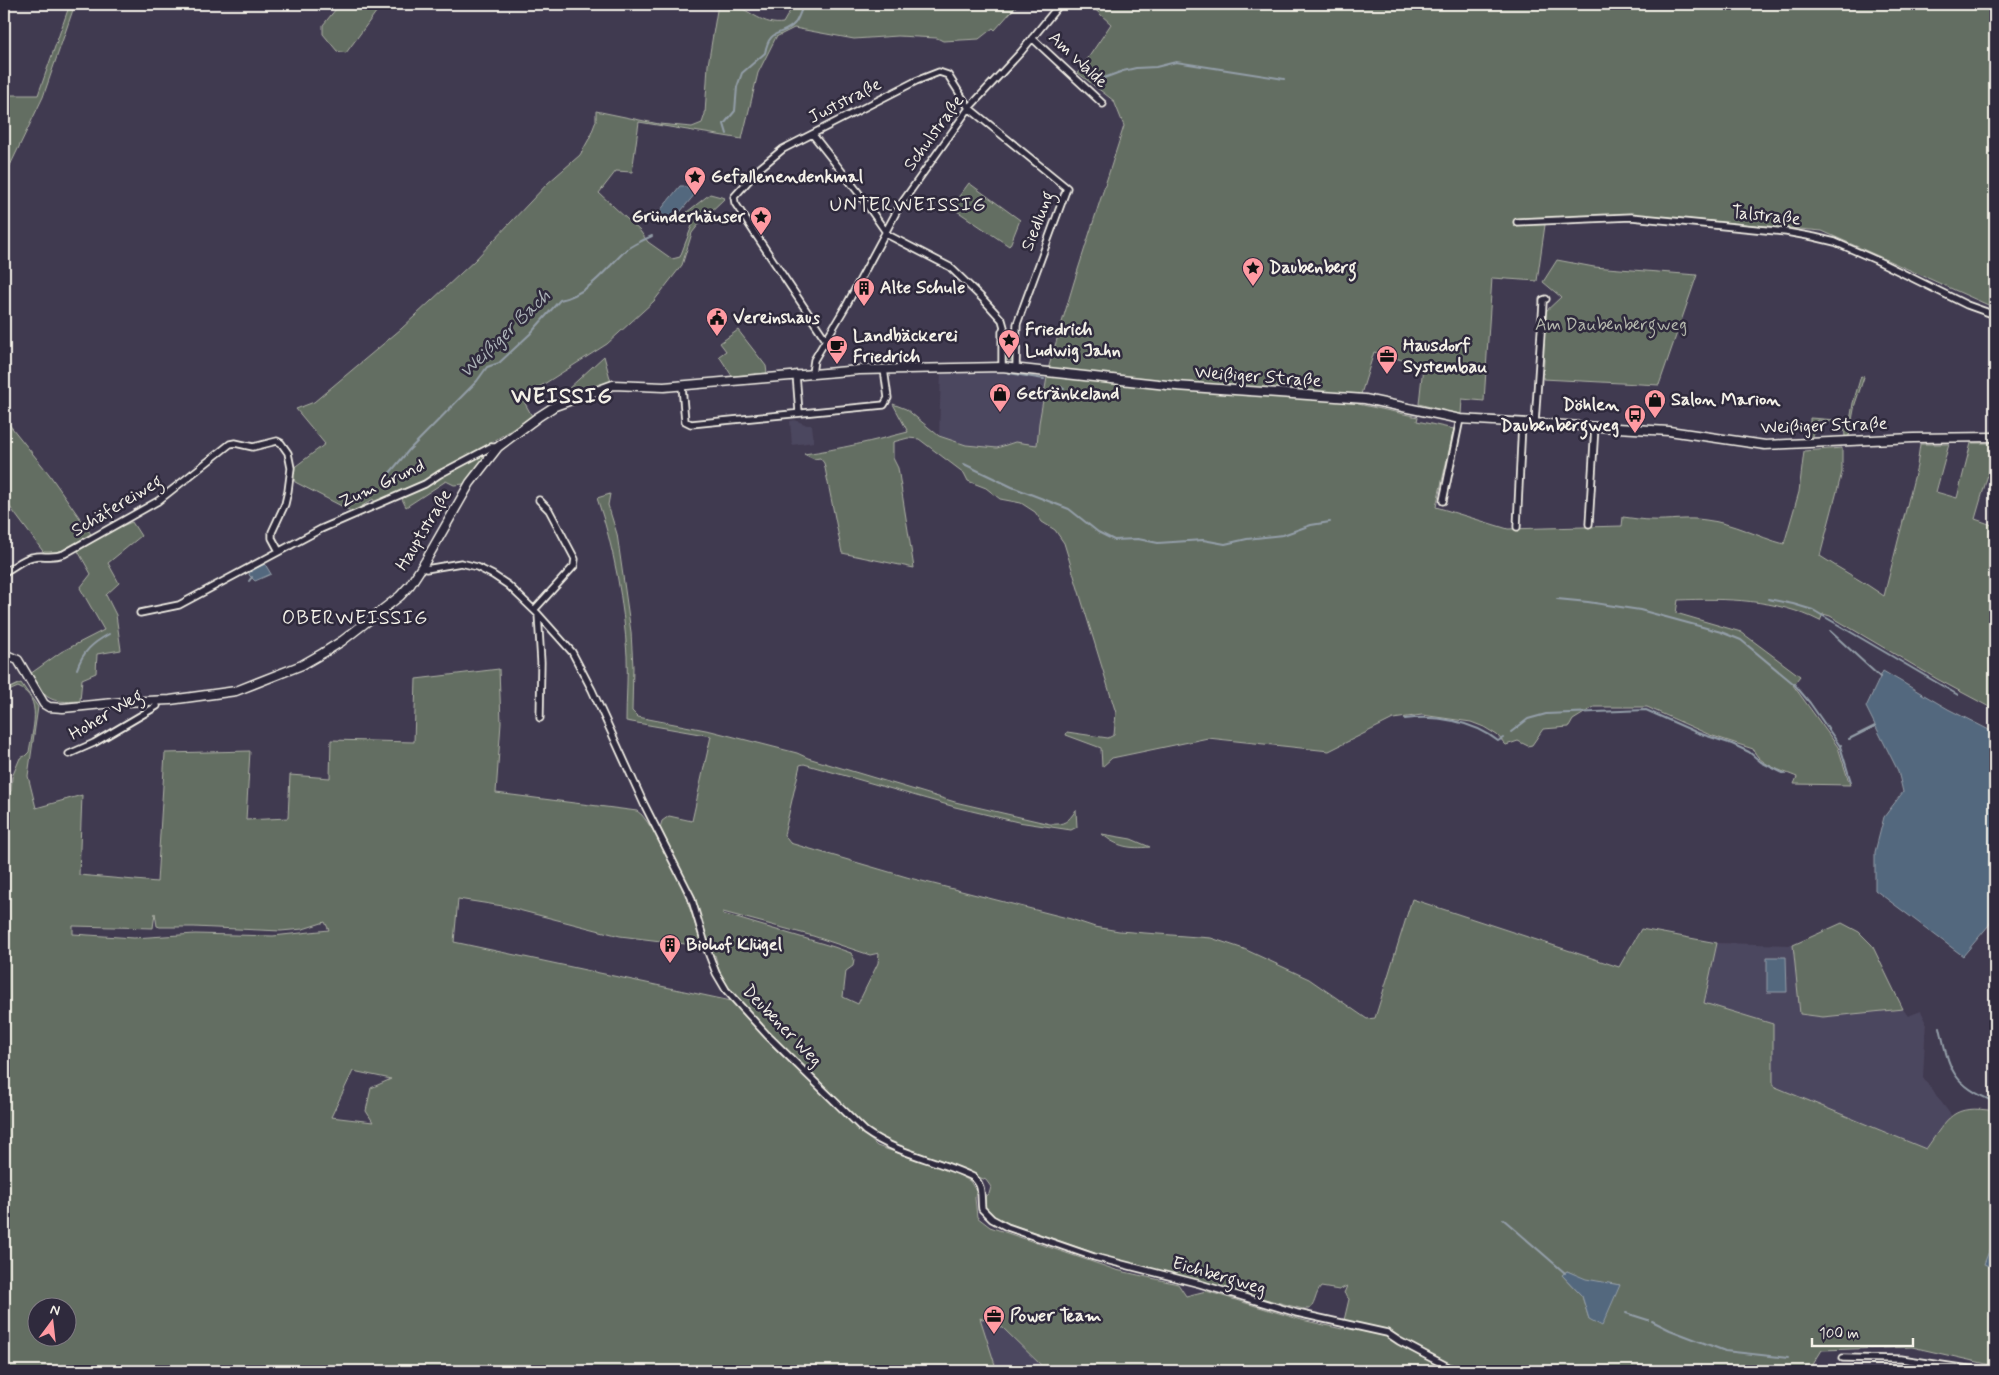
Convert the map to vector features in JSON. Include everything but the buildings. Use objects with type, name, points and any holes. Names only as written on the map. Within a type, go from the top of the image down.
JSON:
[{"type":"street","name":"Schulstraße","points":[[812,373],[814,360],[899,207],[969,108],[1060,4]]},
{"type":"street","name":"Am Walde","points":[[1032,38],[1103,104]]},
{"type":"street","name":"Juststraße","points":[[826,340],[735,203],[734,197],[774,154],[782,149],[813,135],[916,81],[939,72],[948,75],[969,108]]},
{"type":"street","name":"Siedlung","points":[[969,108],[1067,188],[1016,328],[1016,368]]},
{"type":"street","points":[[813,135],[858,192],[888,236],[942,262],[958,273],[1002,320],[1004,327],[1002,332],[1002,367]]},
{"type":"street","name":"Talstraße","points":[[1517,222],[1631,217],[1786,232],[1814,237],[1836,242],[1959,302],[1995,315]]},
{"type":"street","points":[[1536,423],[1543,300],[1546,299]]},
{"type":"street","points":[[1004,327],[1016,328]]},
{"type":"street","name":"Hauptstraße","points":[[4,654],[18,660],[41,701],[49,707],[63,708],[236,691],[302,664],[342,641],[400,596],[423,566],[470,483],[498,446],[555,406],[613,385],[682,386],[796,374],[884,369],[1002,367],[1052,372]]},
{"type":"street","points":[[682,386],[685,421],[688,424],[884,405],[888,398],[884,369]]},
{"type":"street","name":"Weißiger Straße","points":[[1052,372],[1176,386],[1365,399],[1460,419],[1678,432],[1765,445],[1932,437],[1995,437]]},
{"type":"street","points":[[796,374],[799,412]]},
{"type":"street","points":[[1443,501],[1460,419]]},
{"type":"street","points":[[1517,527],[1522,422]]},
{"type":"street","points":[[1589,524],[1595,426]]},
{"type":"street","name":"Schäfereiweg","points":[[4,572],[28,558],[38,556],[56,557],[64,554],[125,520],[158,501],[230,444],[235,443],[253,447],[277,441],[281,443],[288,453],[291,468],[288,490],[285,504],[272,532],[272,538],[279,551]]},
{"type":"street","name":"Zum Grund","points":[[140,613],[179,605],[339,520],[425,484],[491,447],[498,446]]},
{"type":"street","points":[[539,500],[549,510],[576,560],[574,566],[536,612],[542,662],[540,718]]},
{"type":"street","name":"Deubener Weg","points":[[423,566],[426,569],[461,562],[477,567],[508,585],[536,612],[572,652],[592,690],[644,804],[691,897],[706,947],[716,973],[726,990],[767,1035],[865,1131],[893,1147],[973,1177],[980,1185],[982,1191],[981,1200]]},
{"type":"street","name":"Hoher Weg","points":[[69,754],[94,743],[156,706],[155,700]]},
{"type":"street","name":"Eichbergweg","points":[[981,1200],[982,1209],[992,1219],[1007,1227],[1094,1258],[1200,1284],[1297,1313],[1387,1333],[1456,1371]]},
{"type":"street","points":[[1843,1358],[1901,1359],[1982,1371]]},
{"type":"shaded area","points":[[941,371],[999,371],[1047,378],[1042,407],[1060,477],[939,436]]},
{"type":"shaded area","points":[[795,420],[812,425],[814,442],[792,445],[790,421]]},
{"type":"shaded area","points":[[1717,943],[1793,945],[1800,1014],[1824,1017],[1903,1009],[1908,1016],[1921,1011],[1926,1021],[1923,1078],[1951,1115],[1926,1149],[1773,1086],[1773,1024],[1704,1004]]},
{"type":"shaded area","points":[[979,1317],[1003,1328],[1047,1371],[997,1371]]},
{"type":"green space","points":[[70,4],[75,4],[43,97],[4,178],[4,95],[38,95]]},
{"type":"green space","points":[[340,4],[382,4],[346,53],[337,51],[323,34],[323,25]]},
{"type":"green space","points":[[718,4],[734,5],[764,20],[783,23],[794,4],[1018,4],[995,30],[993,28],[979,39],[943,41],[937,38],[898,36],[854,39],[794,28],[776,37],[758,73],[742,139],[639,122],[632,172],[616,171],[599,193],[640,231],[648,242],[672,259],[680,257],[695,218],[687,212],[710,194],[725,198],[703,219],[692,233],[682,265],[654,301],[607,344],[522,398],[532,416],[475,452],[416,484],[376,504],[373,499],[353,512],[295,482],[292,469],[325,444],[296,409],[314,402],[401,329],[475,260],[548,183],[580,155],[596,121],[596,111],[659,124],[692,127],[702,123],[705,114],[708,65]]},
{"type":"green space","points":[[1089,4],[1995,4],[1995,308],[1822,231],[1631,214],[1546,218],[1537,281],[1492,278],[1484,401],[1462,399],[1461,415],[1419,404],[1423,366],[1374,352],[1358,404],[1418,417],[1417,421],[1454,429],[1436,507],[1508,529],[1622,526],[1623,517],[1648,520],[1699,519],[1726,524],[1784,544],[1799,492],[1804,451],[1842,448],[1842,472],[1820,556],[1884,596],[1917,466],[1920,444],[1949,444],[1936,492],[1957,498],[1971,443],[1995,443],[1995,450],[1975,519],[1995,526],[1995,710],[1937,679],[1830,616],[1823,614],[1820,621],[1786,608],[1750,601],[1678,600],[1676,613],[1741,632],[1800,676],[1793,685],[1838,747],[1850,785],[1794,784],[1797,777],[1766,763],[1756,755],[1753,749],[1710,735],[1647,707],[1594,707],[1573,720],[1569,727],[1543,729],[1532,745],[1528,746],[1518,741],[1506,745],[1497,735],[1471,722],[1422,715],[1393,719],[1329,751],[1208,738],[1112,758],[1102,767],[1101,748],[1066,735],[1067,732],[1108,738],[1114,735],[1116,713],[1064,543],[1055,530],[1042,522],[1035,512],[1021,503],[1000,499],[986,488],[968,481],[964,473],[919,439],[908,438],[893,442],[893,458],[898,468],[914,568],[842,553],[824,463],[820,458],[814,459],[804,454],[831,450],[908,432],[893,404],[906,409],[939,436],[966,445],[997,448],[1015,442],[1037,445],[1049,366],[1124,126],[1114,101],[1078,73],[1111,24]]},
{"type":"green space","points":[[969,183],[1020,220],[1009,246],[951,207]]},
{"type":"green space","name":"Am Daubenbergweg","points":[[1557,260],[1594,267],[1697,275],[1659,385],[1543,379],[1544,359],[1541,355],[1544,313],[1561,297],[1543,282]]},
{"type":"green space","points":[[738,330],[766,366],[767,373],[732,376],[719,356],[726,351],[720,343]]},
{"type":"green space","points":[[1008,333],[1013,336],[1012,361],[1005,360],[1005,335]]},
{"type":"green space","points":[[604,356],[611,382],[556,403],[555,401]]},
{"type":"green space","points":[[1861,376],[1864,377],[1855,404],[1849,436],[1845,437],[1844,423],[1818,420],[1812,439],[1812,436],[1810,436],[1810,418],[1850,421]]},
{"type":"green space","points":[[4,418],[49,474],[91,534],[57,553],[45,554],[4,499]]},
{"type":"green space","points":[[488,452],[464,484],[454,485],[446,481],[406,507],[402,499],[442,475]]},
{"type":"green space","points":[[610,494],[608,505],[617,534],[631,632],[633,667],[632,711],[638,717],[711,731],[797,753],[808,758],[955,802],[1050,824],[1065,822],[1076,810],[1077,827],[1071,830],[1018,822],[955,807],[804,764],[800,765],[784,835],[790,843],[910,878],[1071,919],[1095,927],[1119,931],[1211,938],[1244,949],[1309,979],[1367,1019],[1375,1018],[1412,899],[1619,967],[1641,929],[1717,943],[1704,1003],[1773,1024],[1773,1086],[1926,1149],[1946,1121],[1953,1115],[1969,1109],[1995,1111],[1995,1366],[1912,1347],[1822,1350],[1809,1371],[1047,1371],[1003,1328],[980,1318],[997,1371],[10,1371],[4,1365],[4,797],[11,791],[12,777],[20,758],[29,752],[34,725],[34,707],[26,692],[18,687],[4,693],[4,691],[21,683],[38,707],[28,776],[36,808],[82,795],[79,875],[157,882],[165,753],[250,751],[246,820],[288,818],[290,775],[330,778],[331,740],[414,742],[416,679],[499,669],[501,723],[496,793],[637,811],[653,830],[670,861],[685,895],[702,946],[620,936],[503,906],[458,899],[454,942],[731,1001],[775,1049],[877,1146],[951,1171],[970,1181],[976,1191],[977,1217],[990,1227],[1116,1270],[1178,1284],[1186,1296],[1206,1291],[1302,1320],[1342,1329],[1349,1299],[1344,1293],[1347,1286],[1339,1290],[1321,1287],[1310,1309],[1303,1309],[1112,1259],[1005,1222],[992,1215],[984,1207],[984,1198],[989,1194],[991,1187],[986,1180],[893,1144],[866,1129],[757,1022],[727,987],[720,974],[715,955],[712,957],[694,898],[660,828],[662,821],[669,816],[692,821],[711,736],[626,721],[626,636],[617,576],[597,498]],"holes":[[[723,912],[813,936],[870,955],[879,953],[878,963],[858,1004],[843,997],[846,971],[853,966],[854,959],[851,953],[723,914]],[[155,913],[157,926],[160,927],[281,931],[303,929],[325,922],[329,930],[273,936],[195,934],[134,938],[73,934],[73,926],[153,928]],[[353,1071],[391,1079],[371,1088],[366,1111],[373,1122],[331,1117]],[[1567,1271],[1586,1280],[1620,1285],[1589,1319],[1582,1296],[1562,1275]]]},
{"type":"green space","points":[[132,522],[141,536],[108,563],[119,583],[106,595],[116,615],[121,650],[97,654],[96,673],[82,679],[80,701],[61,701],[49,698],[30,674],[61,652],[104,630],[80,588],[91,574],[78,551],[112,530]]},
{"type":"green space","points":[[1102,834],[1131,839],[1150,847],[1136,848],[1124,846],[1113,842]]},
{"type":"green space","points":[[1842,923],[1859,932],[1872,945],[1903,1009],[1823,1017],[1800,1014],[1793,945]]},
{"type":"water","points":[[680,186],[684,186],[695,194],[672,222],[659,212]]},
{"type":"water","points":[[265,564],[271,574],[255,581],[249,575],[250,571]]},
{"type":"water","points":[[1883,671],[1948,709],[1995,733],[1995,913],[1989,925],[1963,956],[1875,890],[1875,852],[1884,817],[1903,792],[1898,771],[1866,707]]},
{"type":"water","points":[[1767,957],[1786,957],[1787,992],[1767,992]]},
{"type":"water","points":[[1993,1241],[1995,1242],[1995,1269],[1984,1264]]},
{"type":"water","points":[[1567,1271],[1586,1279],[1620,1285],[1602,1326],[1589,1319],[1582,1296],[1562,1275]]},
{"type":"waterway","name":"Weißiger Bach","points":[[727,134],[724,124],[735,111],[737,87],[742,73],[765,53],[767,45],[773,36],[795,23],[804,4]]},
{"type":"waterway","points":[[1093,82],[1123,71],[1156,67],[1176,62],[1284,79]]},
{"type":"waterway","name":"Weißiger Bach","points":[[384,480],[409,450],[477,381],[487,367],[499,363],[530,334],[560,300],[571,297],[588,287],[625,251],[652,236]]},
{"type":"waterway","points":[[1876,257],[1954,296]]},
{"type":"waterway","points":[[1963,300],[1972,304]]},
{"type":"waterway","points":[[1977,306],[1995,311]]},
{"type":"waterway","points":[[1009,373],[1044,379]]},
{"type":"waterway","points":[[964,464],[1012,487],[1069,509],[1098,532],[1114,540],[1138,539],[1158,543],[1203,540],[1225,544],[1247,539],[1283,535],[1311,525],[1330,522]]},
{"type":"waterway","points":[[249,581],[252,577]]},
{"type":"waterway","points":[[1557,599],[1640,610],[1721,632],[1741,640],[1794,684],[1841,745]]},
{"type":"waterway","points":[[1768,599],[1813,610],[1958,695]]},
{"type":"waterway","points":[[1830,631],[1880,677]]},
{"type":"waterway","points":[[77,669],[82,657],[89,648],[109,634]]},
{"type":"waterway","points":[[1511,732],[1528,719],[1546,714],[1646,710],[1698,733],[1732,744],[1785,774]]},
{"type":"waterway","points":[[1405,719],[1429,718],[1454,721],[1466,724],[1498,741],[1503,738]]},
{"type":"waterway","points":[[1849,739],[1875,726]]},
{"type":"waterway","points":[[1840,746],[1851,782]]},
{"type":"waterway","points":[[682,886],[690,902]]},
{"type":"waterway","points":[[1940,1027],[1946,1054],[1955,1074],[1970,1089],[1995,1102]]},
{"type":"waterway","points":[[1503,1219],[1565,1273]]},
{"type":"waterway","points":[[1626,1313],[1648,1320]]},
{"type":"waterway","points":[[1652,1321],[1725,1351],[1788,1358]]},
{"type":"place","name":"Gefallenendenkmal","points":[[695,196]]},
{"type":"place","name":"Gründerhäuser","points":[[761,236]]},
{"type":"place","name":"Daubenberg","points":[[1253,287]]},
{"type":"place","name":"Alte Schule","points":[[864,307]]},
{"type":"place","name":"Vereinshaus","points":[[717,337]]},
{"type":"place","name":"Friedrich Ludwig Jahn","points":[[1009,359]]},
{"type":"place","name":"Landbäckerei Friedrich","points":[[837,365]]},
{"type":"place","name":"Hausdorf Systembau","points":[[1387,375]]},
{"type":"place","name":"Getränkeland","points":[[1000,413]]},
{"type":"place","name":"Salon Marion","points":[[1655,419]]},
{"type":"place","name":"Döhlen Daubenbergweg","points":[[1635,434]]},
{"type":"place","name":"Biohof Klügel","points":[[670,964]]},
{"type":"place","name":"Power Team","points":[[994,1335]]},
{"type":"district","name":"UNTERWEISSIG","points":[[908,205]]},
{"type":"district","name":"WEISSIG","points":[[562,397]]},
{"type":"district","name":"OBERWEISSIG","points":[[355,618]]}]
